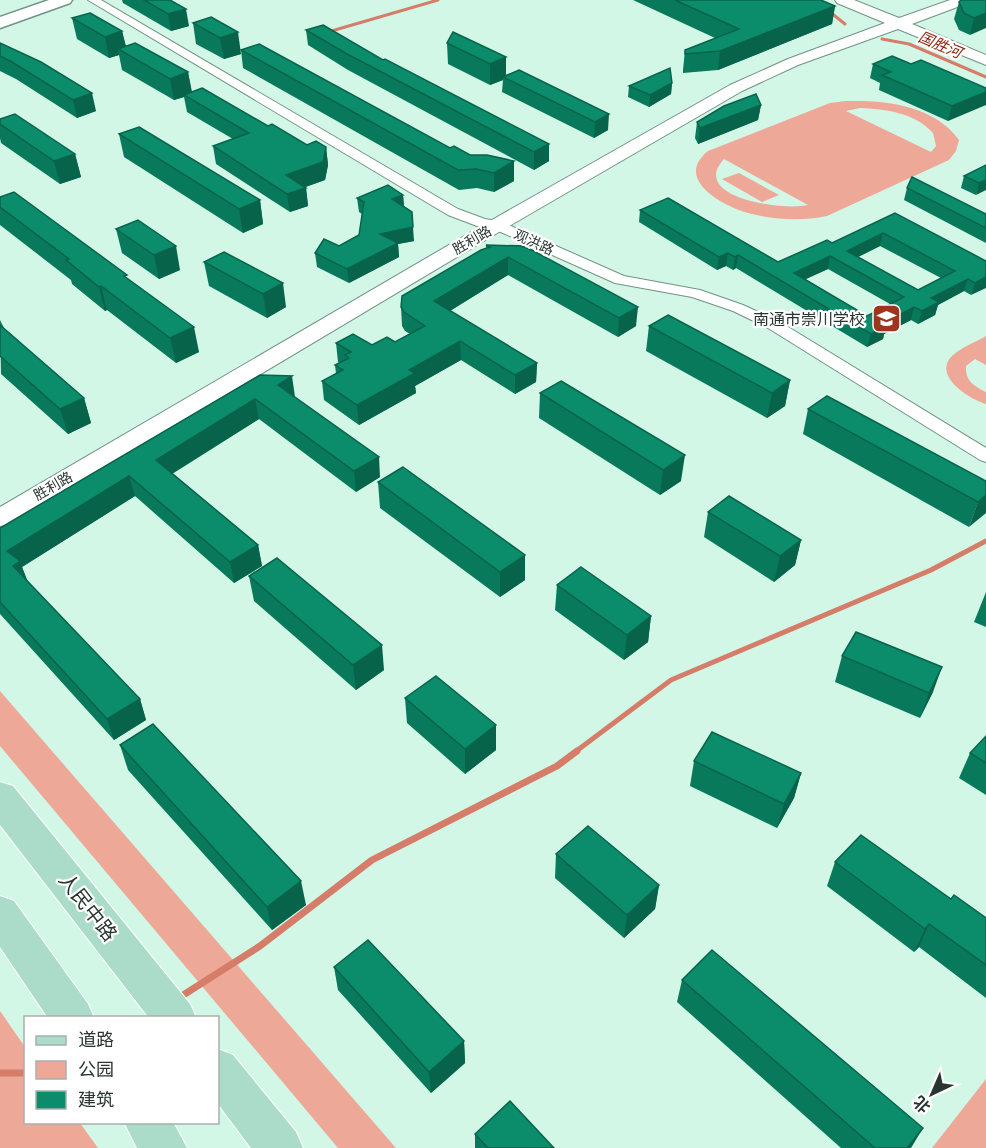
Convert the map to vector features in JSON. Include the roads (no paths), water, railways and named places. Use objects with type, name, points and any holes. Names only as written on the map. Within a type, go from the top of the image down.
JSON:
[{"type":"main road","points":[[0,16],[48,0]]},
{"type":"main road","points":[[0,22],[64,0]]},
{"type":"main road","name":"人民中路","points":[[0,797],[174,1016]]},
{"type":"main road","points":[[0,914],[72,1016]]},
{"type":"main road","points":[[219,1071],[280,1148]]},
{"type":"main road","points":[[147,1124],[164,1148]]},
{"type":"street","name":"观洪路","points":[[93,0],[453,212],[489,224],[620,280],[695,293],[738,308],[774,325],[986,456]]},
{"type":"street","points":[[842,0],[986,53]]},
{"type":"street","points":[[856,0],[986,60]]},
{"type":"street","name":"胜利路","points":[[0,503],[489,224],[736,88],[793,62],[945,0]]},
{"type":"street","name":"胜利路","points":[[898,20],[963,0]]},
{"type":"street","name":"胜利路","points":[[0,518],[489,224]]},
{"type":"waterway","points":[[328,32],[438,0]]},
{"type":"waterway","name":"国胜河","points":[[830,12],[845,24]]},
{"type":"waterway","name":"国胜河","points":[[882,39],[909,44],[986,77]]},
{"type":"waterway","points":[[575,752],[671,680],[931,570],[986,541]]},
{"type":"waterway","points":[[177,999],[260,946],[372,860],[557,766],[577,751]]},
{"type":"waterway","points":[[0,1073],[24,1073]]},
{"type":"place","name":"南通市崇川学校","points":[[886,319]]}]
